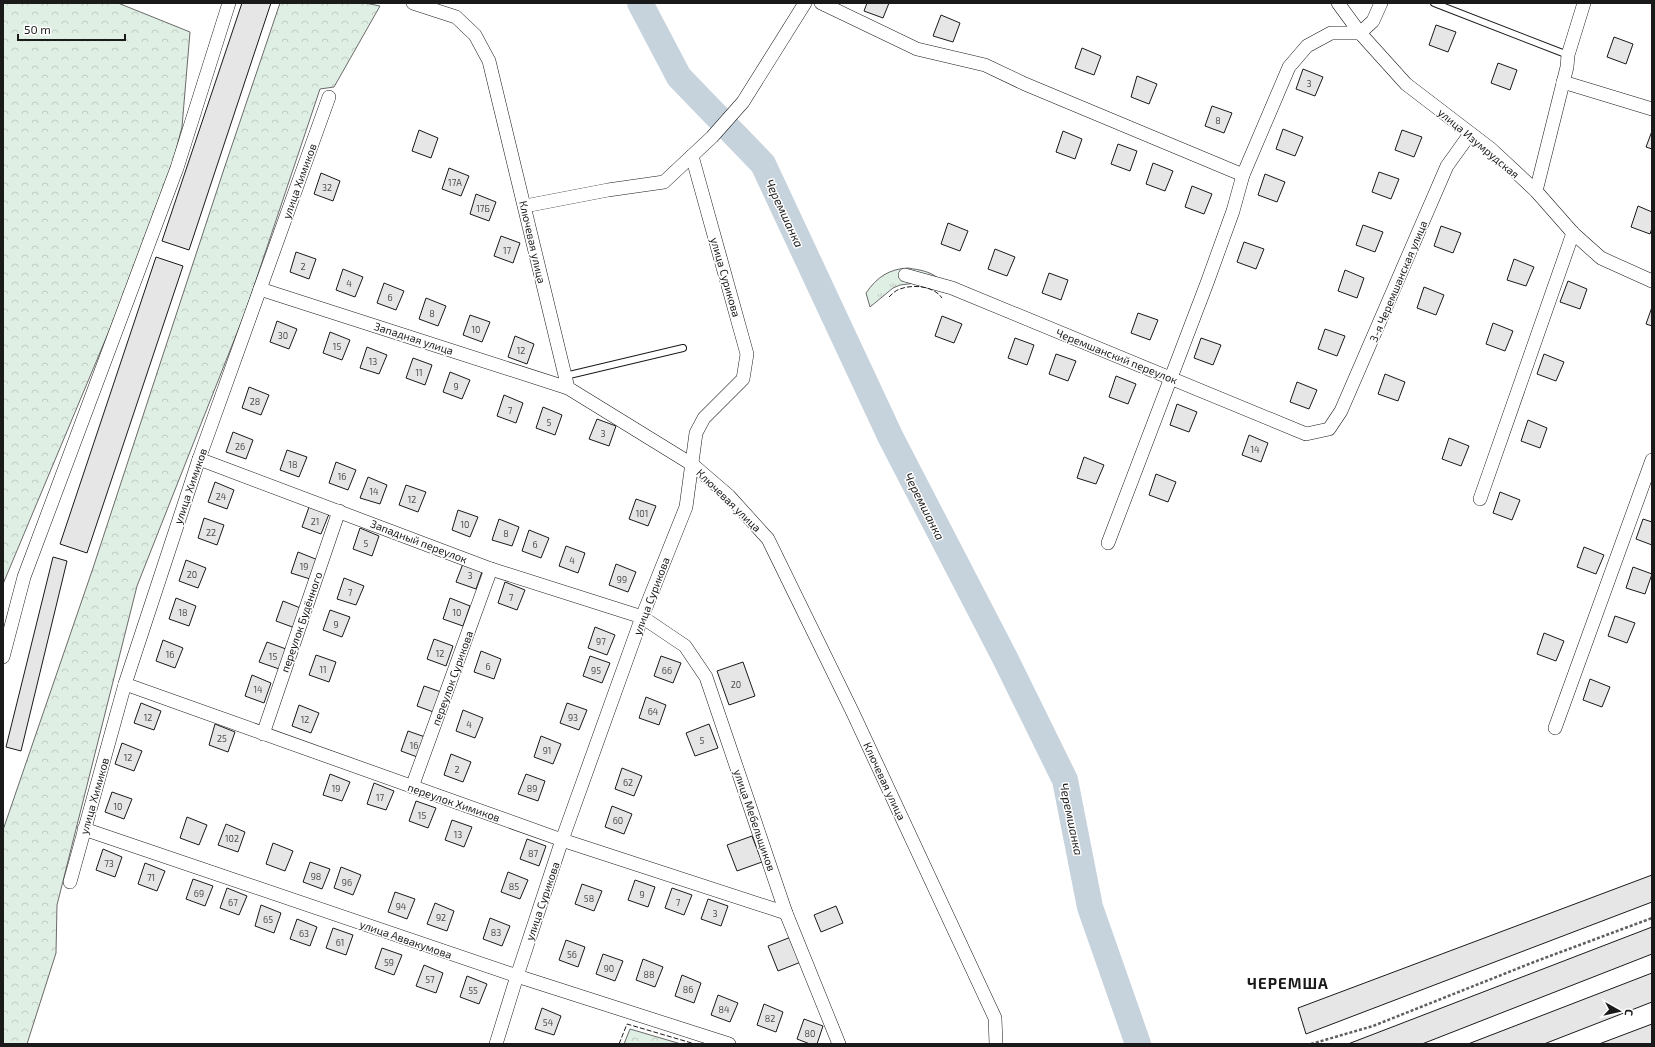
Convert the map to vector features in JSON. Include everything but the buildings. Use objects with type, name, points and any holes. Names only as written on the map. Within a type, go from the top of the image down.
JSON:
[{"type":"street","points":[[3,657],[24,577],[177,168],[229,3]]},
{"type":"street","name":"Ключевая улица","points":[[413,3],[456,17],[475,35],[489,61],[566,382],[693,465],[729,496],[768,539],[853,713],[995,1018],[996,1044]]},
{"type":"street","points":[[525,206],[608,190],[664,182],[724,124],[743,102],[805,3]]},
{"type":"street","points":[[821,3],[917,48],[985,65],[1025,84],[1244,175]]},
{"type":"street","name":"улица Изумрудская","points":[[1338,3],[1360,33],[1406,84],[1490,149],[1536,191],[1573,234],[1601,258],[1652,281]]},
{"type":"street","points":[[1108,543],[1233,211],[1244,175],[1289,67],[1307,46],[1331,33],[1360,33],[1373,21],[1381,3]]},
{"type":"street","points":[[1536,191],[1567,67],[1568,55],[1584,3]]},
{"type":"street","points":[[1563,82],[1652,109]]},
{"type":"street","name":"улица Химиков","points":[[70,882],[125,684],[199,459],[329,96]]},
{"type":"street","name":"3-я Черемшанская улица","points":[[1329,429],[1341,411],[1448,166],[1470,134]]},
{"type":"street","name":"улица Сурикова","points":[[496,1044],[562,840],[642,617],[686,507],[693,465],[696,433],[704,418],[743,379],[747,354],[692,156]]},
{"type":"street","points":[[1480,499],[1573,234]]},
{"type":"street","name":"Черемшанский переулок","points":[[905,275],[952,288],[1306,434],[1329,429]]},
{"type":"street","name":"Западная улица","points":[[260,289],[566,382]]},
{"type":"street","name":"Западный переулок","points":[[199,459],[491,568],[642,617]]},
{"type":"street","points":[[1555,728],[1652,460]]},
{"type":"street","name":"переулок Будённого","points":[[263,734],[339,511]]},
{"type":"street","name":"переулок Сурикова","points":[[412,787],[491,568]]},
{"type":"street","name":"улица Мебельщиков","points":[[642,617],[685,646],[706,677],[786,912],[839,1044]]},
{"type":"street","name":"переулок Химиков","points":[[125,684],[562,840],[786,912]]},
{"type":"street","name":"улица Аввакумова","points":[[84,829],[517,976],[729,1044]]},
{"type":"lane","points":[[1434,3],[1568,55]]},
{"type":"lane","points":[[566,382],[684,348]]},
{"type":"path","points":[[1311,1044],[1373,1026],[1534,962],[1652,918]]},
{"type":"green space","points":[[3,3],[118,3],[190,32],[182,127],[161,207],[3,584]]},
{"type":"green space","points":[[280,3],[365,3],[380,6],[334,87],[320,89],[246,310],[137,586],[57,905],[56,953],[27,1044],[3,1044],[3,830],[93,568]]},
{"type":"green space","points":[[908,268],[929,273],[940,280],[900,285],[893,288],[870,307],[866,293],[875,282],[889,272]]},
{"type":"green space","points":[[630,1029],[681,1044],[624,1044]]},
{"type":"waterway","name":"Черемшанка","points":[[640,3],[679,77],[763,164],[891,438],[1005,658],[1065,780],[1090,907],[1138,1044]]},
{"type":"fence","points":[[889,297],[894,292],[905,287],[917,286],[934,291],[942,298]]},
{"type":"fence","points":[[619,1044],[627,1024],[695,1044]]},
{"type":"district","name":"ЧЕРЕМША","points":[[1288,983]]}]
